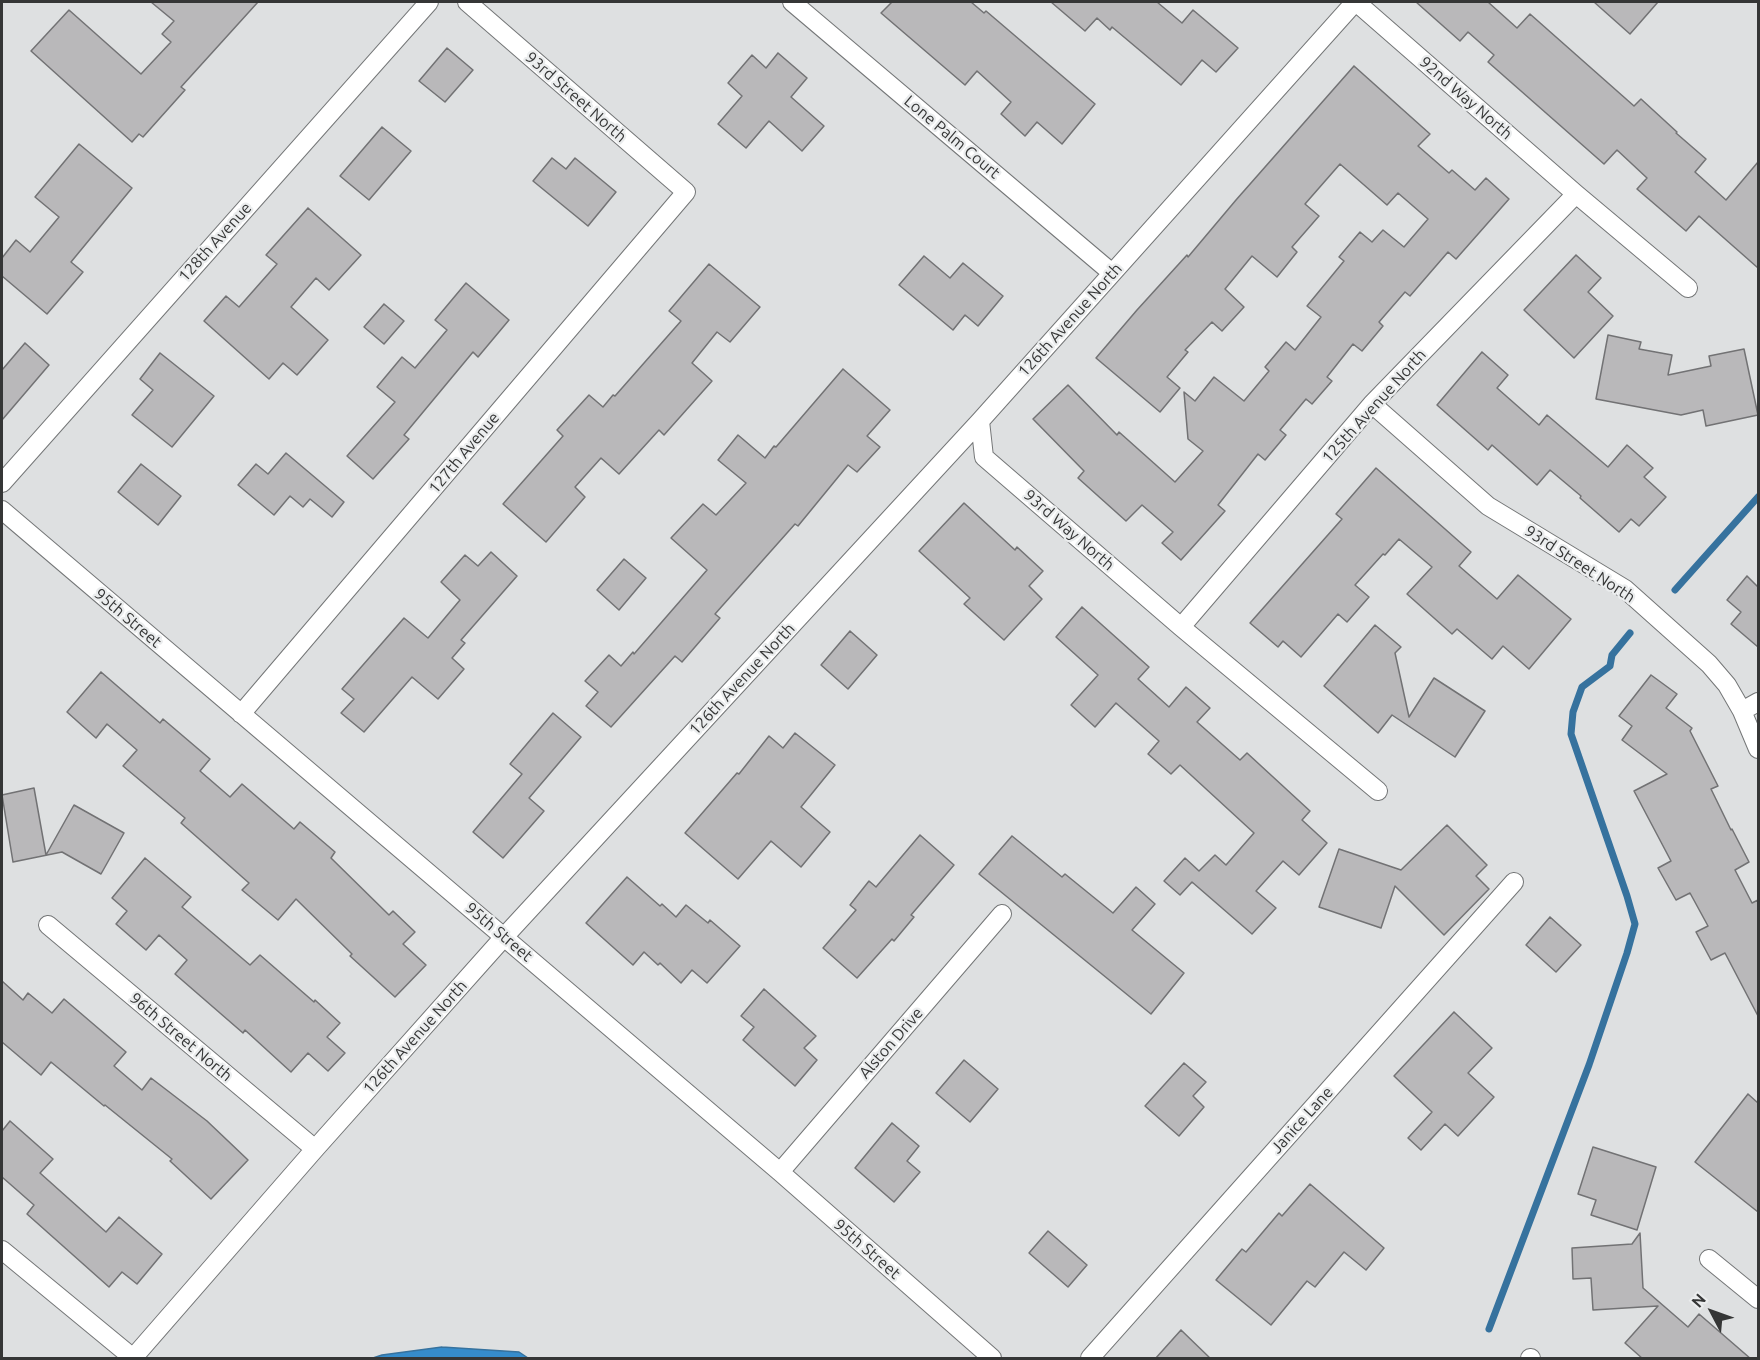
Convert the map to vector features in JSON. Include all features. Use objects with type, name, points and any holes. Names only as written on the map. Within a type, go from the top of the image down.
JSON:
[{"type":"street","name":"128th Avenue","points":[[2,483],[429,2]]},
{"type":"street","name":"93rd Street North","points":[[467,2],[686,192]]},
{"type":"street","name":"Lone Palm Court","points":[[792,2],[1112,273]]},
{"type":"street","name":"126th Avenue North","points":[[133,1359],[315,1149],[504,937],[980,421],[1355,2]]},
{"type":"street","name":"92nd Way North","points":[[1355,2],[1688,288]]},
{"type":"street","name":"127th Avenue","points":[[241,714],[686,192]]},
{"type":"street","name":"125th Avenue North","points":[[1181,627],[1372,404],[1576,194]]},
{"type":"street","name":"93rd Street North","points":[[1372,404],[1488,506],[1625,589],[1708,664],[1727,686],[1742,711],[1758,749]]},
{"type":"street","name":"93rd Way North","points":[[980,421],[984,457],[1181,627],[1378,791]]},
{"type":"street","name":"95th Street","points":[[2,510],[780,1172],[992,1359]]},
{"type":"street","points":[[1742,711],[1758,702]]},
{"type":"street","name":"Janice Lane","points":[[1090,1359],[1514,882]]},
{"type":"street","name":"Alston Drive","points":[[780,1172],[1002,914]]},
{"type":"street","name":"96th Street North","points":[[48,925],[315,1149]]},
{"type":"street","points":[[2,1250],[133,1359]]},
{"type":"street","points":[[1709,1259],[1758,1299]]},
{"type":"water","points":[[442,1347],[519,1352],[528,1358],[373,1358]]},
{"type":"building","points":[[151,2],[258,2],[181,87],[185,90],[143,137],[139,134],[132,142],[31,51],[69,10],[141,74],[171,42],[162,34],[174,21]]},
{"type":"building","points":[[892,2],[971,2],[984,13],[986,11],[1095,104],[1062,144],[1037,122],[1025,136],[1001,114],[1011,102],[977,71],[965,85],[881,13]]},
{"type":"building","points":[[1051,2],[1157,2],[1182,23],[1193,10],[1238,48],[1216,72],[1202,60],[1181,85],[1112,27],[1110,30],[1097,18],[1085,31]]},
{"type":"building","points":[[1416,2],[1488,2],[1517,28],[1530,14],[1634,106],[1641,99],[1706,159],[1695,172],[1726,200],[1758,162],[1758,268],[1699,216],[1686,231],[1637,189],[1647,178],[1617,150],[1604,164],[1488,62],[1494,55],[1468,32],[1460,41]]},
{"type":"building","points":[[1594,2],[1658,2],[1630,34]]},
{"type":"building","points":[[447,48],[473,70],[445,102],[419,81]]},
{"type":"building","points":[[778,53],[807,78],[791,97],[824,126],[802,151],[769,121],[746,148],[718,124],[742,96],[728,83],[752,55],[766,68]]},
{"type":"building","points":[[1354,66],[1430,134],[1418,146],[1449,173],[1452,170],[1475,190],[1486,178],[1509,199],[1456,259],[1448,252],[1410,296],[1405,292],[1379,322],[1383,326],[1362,351],[1353,344],[1327,377],[1332,381],[1312,404],[1306,399],[1280,430],[1286,435],[1265,460],[1258,454],[1218,505],[1225,511],[1181,560],[1162,543],[1173,532],[1142,505],[1126,521],[1078,478],[1084,471],[1033,419],[1068,385],[1117,435],[1119,432],[1175,482],[1203,451],[1188,439],[1184,392],[1195,401],[1214,377],[1244,401],[1269,371],[1265,367],[1286,342],[1295,350],[1321,317],[1307,306],[1344,261],[1339,257],[1360,232],[1372,242],[1383,230],[1404,247],[1428,219],[1398,193],[1387,205],[1340,164],[1305,204],[1319,216],[1292,247],[1297,252],[1277,277],[1252,256],[1225,289],[1244,307],[1222,331],[1212,322],[1185,350],[1188,352],[1167,377],[1180,388],[1160,412],[1096,358],[1187,255],[1188,257]]},
{"type":"building","points":[[382,127],[411,151],[369,200],[340,176]]},
{"type":"building","points":[[79,144],[132,188],[71,262],[83,272],[47,314],[2,276],[2,258],[16,240],[30,252],[59,217],[35,197]]},
{"type":"building","points":[[552,158],[566,169],[575,158],[616,192],[588,226],[533,181]]},
{"type":"building","points":[[308,208],[361,255],[329,290],[316,278],[291,307],[328,340],[297,375],[283,363],[269,379],[204,321],[226,296],[239,307],[277,264],[266,255]]},
{"type":"building","points":[[1576,255],[1601,278],[1588,292],[1613,316],[1574,358],[1524,310]]},
{"type":"building","points":[[924,256],[950,278],[963,263],[1003,296],[978,326],[965,315],[953,330],[899,285]]},
{"type":"building","points":[[709,264],[760,307],[730,342],[717,332],[692,363],[712,381],[664,435],[659,430],[619,474],[601,458],[575,487],[585,497],[546,542],[503,504],[563,436],[557,430],[589,395],[603,407],[681,321],[669,311]]},
{"type":"building","points":[[466,283],[509,320],[478,357],[473,352],[404,435],[409,439],[373,479],[347,456],[395,402],[377,387],[402,357],[415,368],[447,330],[435,320]]},
{"type":"building","points":[[384,304],[404,321],[384,344],[364,327]]},
{"type":"building","points":[[1608,335],[1641,342],[1639,349],[1672,355],[1668,375],[1711,366],[1709,356],[1744,349],[1758,415],[1706,426],[1703,410],[1681,415],[1596,399]]},
{"type":"building","points":[[25,343],[49,365],[2,420],[2,370]]},
{"type":"building","points":[[1482,352],[1508,375],[1497,388],[1539,425],[1547,415],[1608,467],[1627,445],[1653,468],[1644,477],[1666,497],[1639,526],[1631,519],[1619,532],[1550,470],[1537,485],[1492,445],[1488,450],[1437,405]]},
{"type":"building","points":[[160,353],[214,396],[172,447],[132,415],[153,390],[140,379]]},
{"type":"building","points":[[843,369],[890,410],[867,436],[880,447],[857,472],[848,465],[798,526],[795,524],[715,614],[720,618],[682,662],[675,656],[611,727],[586,706],[598,692],[585,681],[609,655],[621,666],[707,570],[671,538],[703,504],[716,515],[746,483],[718,460],[738,435],[765,458]]},
{"type":"building","points":[[286,453],[344,502],[332,517],[310,499],[303,507],[290,496],[274,515],[238,485],[256,464],[268,474]]},
{"type":"building","points":[[141,464],[181,496],[158,525],[118,492]]},
{"type":"building","points":[[1376,468],[1471,552],[1459,566],[1497,599],[1518,575],[1571,619],[1529,669],[1503,646],[1492,659],[1457,629],[1452,634],[1407,594],[1432,567],[1399,539],[1355,585],[1369,597],[1347,622],[1338,614],[1301,657],[1283,641],[1278,647],[1250,623],[1342,519],[1336,514]]},
{"type":"building","points":[[964,503],[1015,550],[1017,547],[1043,571],[1029,586],[1042,599],[1004,640],[964,604],[970,598],[919,551]]},
{"type":"building","points":[[491,552],[517,576],[461,640],[465,643],[452,658],[464,669],[438,699],[412,677],[364,732],[341,713],[354,699],[342,689],[404,618],[428,638],[460,600],[441,582],[465,555],[478,566]]},
{"type":"building","points":[[624,559],[646,578],[619,610],[597,590]]},
{"type":"building","points":[[1747,576],[1758,587],[1758,647],[1731,624],[1741,612],[1727,600]]},
{"type":"building","points":[[1082,607],[1149,667],[1138,679],[1169,707],[1186,687],[1210,708],[1197,722],[1240,760],[1247,753],[1310,811],[1302,820],[1327,843],[1299,875],[1283,861],[1256,891],[1276,908],[1252,934],[1192,882],[1180,895],[1164,881],[1185,858],[1199,871],[1215,855],[1226,865],[1254,833],[1180,765],[1171,774],[1148,754],[1159,741],[1116,703],[1095,727],[1071,705],[1098,675],[1056,637]]},
{"type":"building","points":[[1375,625],[1401,647],[1395,653],[1409,717],[1434,678],[1485,711],[1455,757],[1392,715],[1378,733],[1324,686]]},
{"type":"building","points":[[850,631],[877,655],[848,689],[821,665]]},
{"type":"building","points":[[101,672],[160,723],[163,719],[210,759],[200,771],[230,797],[242,784],[294,829],[300,822],[335,852],[331,858],[389,915],[393,911],[415,932],[403,944],[426,965],[395,997],[350,956],[352,954],[296,899],[278,920],[242,890],[249,883],[181,823],[185,818],[123,766],[137,750],[107,724],[96,738],[67,712]]},
{"type":"building","points":[[1651,675],[1677,694],[1666,708],[1692,728],[1690,731],[1718,786],[1711,789],[1749,862],[1735,870],[1752,903],[1758,900],[1758,1016],[1725,953],[1711,960],[1696,932],[1708,926],[1690,893],[1676,900],[1658,868],[1671,861],[1634,791],[1667,774],[1622,740],[1632,726],[1619,716]]},
{"type":"building","points":[[553,713],[581,737],[529,798],[544,811],[503,858],[473,832],[522,774],[510,764]]},
{"type":"building","points":[[795,733],[835,765],[801,807],[830,832],[801,867],[771,841],[738,879],[685,833],[737,773],[739,774],[769,736],[783,748]]},
{"type":"building","points":[[34,788],[46,855],[74,805],[124,833],[101,874],[62,852],[13,862],[2,795]]},
{"type":"building","points":[[1447,825],[1487,865],[1476,876],[1489,889],[1444,935],[1395,886],[1381,928],[1319,907],[1339,849],[1401,870]]},
{"type":"building","points":[[920,835],[954,865],[911,915],[914,917],[894,941],[892,939],[857,978],[823,948],[856,910],[850,905],[869,881],[876,887]]},
{"type":"building","points":[[1012,836],[1062,877],[1065,874],[1113,913],[1136,887],[1155,904],[1132,930],[1184,973],[1151,1014],[979,874]]},
{"type":"building","points":[[145,858],[191,897],[182,907],[250,965],[260,955],[340,1023],[327,1037],[345,1053],[328,1071],[308,1053],[291,1072],[245,1030],[243,1033],[175,974],[187,960],[159,935],[146,950],[116,924],[127,911],[112,898]]},
{"type":"building","points":[[627,877],[676,917],[686,905],[708,923],[710,920],[740,946],[707,983],[692,970],[681,983],[660,963],[658,965],[644,952],[633,965],[586,923]]},
{"type":"building","points":[[1550,917],[1581,945],[1556,972],[1526,945]]},
{"type":"building","points":[[2,981],[23,1000],[28,993],[52,1013],[64,999],[126,1052],[114,1066],[142,1090],[151,1078],[207,1121],[248,1160],[211,1199],[170,1161],[172,1159],[51,1062],[41,1075],[2,1042]]},
{"type":"building","points":[[764,989],[816,1036],[804,1048],[817,1060],[795,1086],[743,1040],[754,1027],[741,1016]]},
{"type":"building","points":[[1454,1012],[1492,1048],[1468,1073],[1494,1097],[1458,1136],[1445,1124],[1421,1150],[1408,1138],[1432,1112],[1394,1076]]},
{"type":"building","points":[[964,1060],[998,1089],[970,1122],[936,1093]]},
{"type":"building","points":[[1184,1063],[1206,1082],[1193,1096],[1204,1107],[1179,1136],[1145,1106]]},
{"type":"building","points":[[1748,1094],[1758,1103],[1758,1212],[1695,1162]]},
{"type":"building","points":[[10,1121],[53,1159],[40,1173],[106,1232],[119,1217],[162,1254],[137,1284],[122,1272],[109,1287],[27,1214],[34,1205],[2,1177],[2,1131]]},
{"type":"building","points":[[892,1123],[919,1146],[907,1161],[920,1172],[894,1202],[855,1168]]},
{"type":"building","points":[[1593,1147],[1656,1167],[1637,1230],[1591,1215],[1596,1200],[1578,1194]]},
{"type":"building","points":[[1310,1184],[1384,1248],[1366,1270],[1344,1252],[1315,1287],[1307,1281],[1271,1325],[1216,1280],[1242,1249],[1246,1252],[1279,1213],[1282,1216]]},
{"type":"building","points":[[1048,1231],[1087,1265],[1068,1287],[1029,1253]]},
{"type":"building","points":[[1640,1233],[1643,1288],[1688,1327],[1699,1314],[1751,1359],[1643,1359],[1625,1343],[1658,1306],[1593,1310],[1591,1278],[1573,1279],[1572,1248],[1632,1244]]},
{"type":"building","points":[[1181,1330],[1211,1359],[1155,1359]]},
{"type":"waterway","points":[[1675,590],[1758,497]]},
{"type":"waterway","points":[[1489,1329],[1589,1065],[1635,924],[1571,734],[1573,712],[1582,687],[1610,666],[1612,655],[1630,633]]}]
